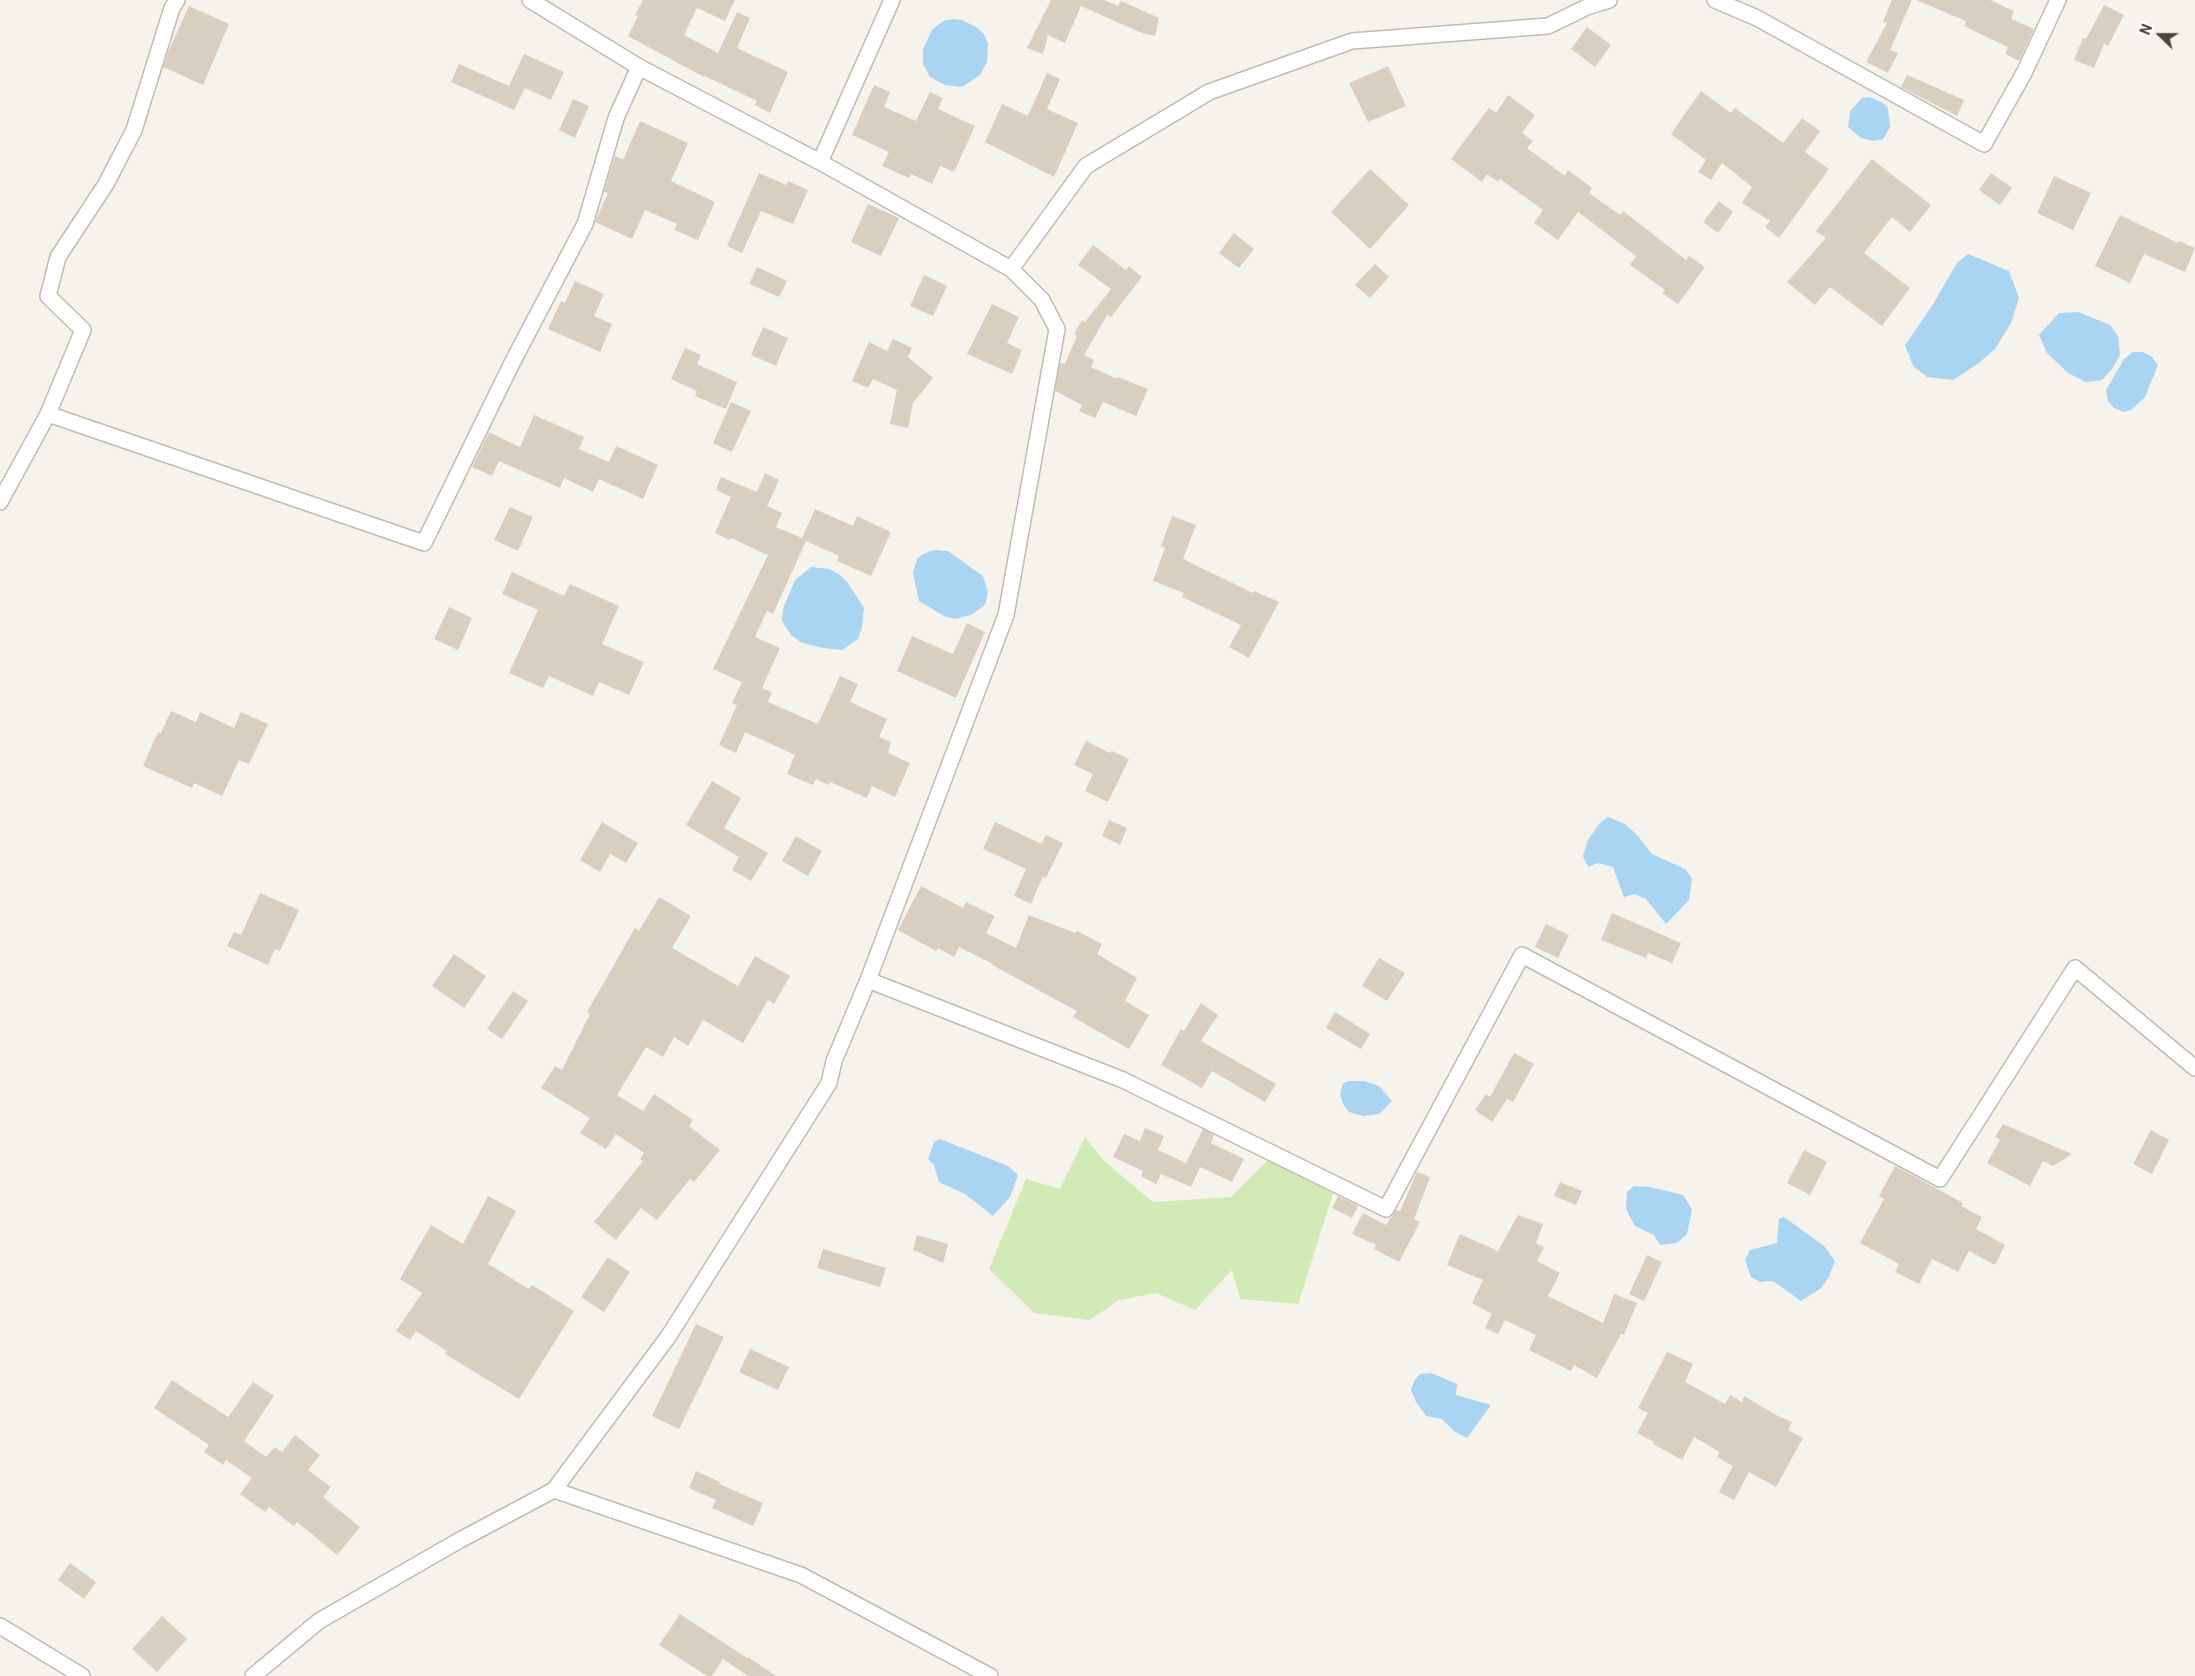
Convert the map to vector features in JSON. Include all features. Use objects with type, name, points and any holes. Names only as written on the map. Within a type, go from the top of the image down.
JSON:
[{"type":"street","points":[[0,502],[48,414],[83,330],[48,296],[58,257],[106,184],[134,130],[169,16],[177,0]]},
{"type":"street","points":[[253,1676],[319,1621],[460,1540],[554,1490],[668,1337],[829,1083],[834,1061],[868,980],[1006,615],[1058,329],[1042,300],[1011,269],[820,162],[639,67],[530,0]]},
{"type":"street","points":[[820,162],[892,0]]},
{"type":"street","points":[[1011,269],[1086,166],[1209,92],[1352,41],[1548,26],[1587,7],[1609,0]]},
{"type":"street","points":[[1716,0],[1758,18],[1984,144],[2024,74],[2058,0]]},
{"type":"street","points":[[48,414],[424,543],[512,363],[584,224],[616,118],[639,67]]},
{"type":"street","points":[[868,980],[1123,1080],[1386,1210],[1522,955],[1940,1179],[2075,968],[2195,1068]]},
{"type":"street","points":[[554,1490],[800,1575],[987,1675]]},
{"type":"street","points":[[0,1626],[82,1676]]},
{"type":"green space","points":[[1085,1137],[1104,1161],[1153,1202],[1231,1197],[1271,1157],[1334,1191],[1298,1304],[1240,1299],[1232,1270],[1195,1310],[1156,1293],[1119,1300],[1090,1320],[1034,1313],[989,1269],[1026,1179],[1060,1189]]},
{"type":"water","points":[[962,20],[976,27],[984,34],[988,44],[987,62],[980,75],[962,87],[945,85],[930,77],[923,64],[923,49],[932,30],[943,21]]},
{"type":"water","points":[[1870,97],[1883,103],[1888,108],[1890,127],[1883,139],[1874,141],[1861,138],[1848,127],[1850,111],[1862,98]]},
{"type":"water","points":[[1968,254],[2009,271],[2019,298],[2011,323],[1995,349],[1979,363],[1953,380],[1927,377],[1913,366],[1905,345],[1932,306],[1957,263]]},
{"type":"water","points":[[2078,312],[2110,325],[2118,336],[2120,355],[2112,369],[2102,380],[2086,382],[2068,373],[2047,353],[2039,335],[2059,313]]},
{"type":"water","points":[[2133,352],[2143,352],[2152,357],[2158,365],[2145,397],[2131,410],[2124,412],[2114,408],[2108,401],[2106,390],[2124,359]]},
{"type":"water","points":[[934,550],[948,551],[983,576],[988,592],[985,605],[971,615],[955,619],[944,616],[919,601],[913,573],[917,559],[923,554]]},
{"type":"water","points":[[811,567],[829,569],[840,575],[848,583],[864,608],[862,627],[858,639],[842,650],[802,643],[791,635],[782,621],[783,609],[795,580]]},
{"type":"water","points":[[1608,817],[1625,824],[1637,835],[1652,854],[1685,869],[1692,878],[1689,900],[1666,924],[1646,899],[1634,894],[1624,897],[1613,867],[1598,863],[1588,867],[1583,856],[1588,840],[1599,824]]},
{"type":"water","points":[[1364,1081],[1379,1086],[1392,1101],[1379,1114],[1363,1116],[1349,1112],[1343,1104],[1340,1095],[1343,1083]]},
{"type":"water","points":[[940,1139],[1008,1166],[1018,1175],[1010,1197],[993,1216],[965,1194],[939,1182],[934,1165],[928,1159],[934,1142]]},
{"type":"water","points":[[1634,1186],[1650,1187],[1683,1195],[1692,1209],[1687,1234],[1677,1243],[1660,1245],[1654,1235],[1635,1226],[1626,1209],[1627,1192]]},
{"type":"water","points":[[1784,1217],[1824,1246],[1835,1261],[1828,1279],[1820,1289],[1801,1301],[1773,1281],[1760,1282],[1751,1277],[1745,1260],[1750,1250],[1777,1243],[1779,1219]]},
{"type":"water","points":[[1431,1373],[1457,1384],[1456,1395],[1491,1405],[1467,1438],[1454,1431],[1442,1419],[1426,1416],[1416,1402],[1411,1390],[1414,1381],[1420,1374]]},
{"type":"building","points":[[643,0],[735,0],[725,21],[697,8],[684,35],[718,53],[737,12],[750,18],[737,48],[788,72],[770,113],[755,105],[757,101],[704,77],[628,36],[638,16],[635,15]]},
{"type":"building","points":[[1051,0],[1104,0],[1118,6],[1121,1],[1159,18],[1155,36],[1142,33],[1081,6],[1065,43],[1048,35],[1043,54],[1027,48]]},
{"type":"building","points":[[1892,0],[1912,0],[1890,50],[1898,53],[1888,73],[1866,62],[1887,23],[1883,22]]},
{"type":"building","points":[[1916,0],[1990,0],[2014,11],[2011,19],[2034,29],[2019,61],[2005,54],[2008,47],[1964,26],[1966,21]]},
{"type":"building","points":[[2104,5],[2124,15],[2108,46],[2104,44],[2094,68],[2074,60],[2083,38],[2086,39]]},
{"type":"building","points":[[189,6],[229,24],[203,85],[163,67]]},
{"type":"building","points":[[1587,27],[1611,45],[1595,67],[1571,49]]},
{"type":"building","points":[[524,54],[564,72],[551,100],[525,88],[514,110],[451,82],[459,64],[509,86]]},
{"type":"building","points":[[1388,66],[1406,106],[1368,122],[1349,83]]},
{"type":"building","points":[[1047,73],[1060,79],[1047,109],[1078,123],[1054,177],[985,142],[1002,104],[1028,116]]},
{"type":"building","points":[[1907,75],[1964,100],[1957,116],[1901,87]]},
{"type":"building","points":[[874,85],[890,92],[884,107],[916,121],[930,92],[943,98],[938,109],[975,126],[954,172],[940,166],[932,184],[911,174],[909,178],[882,166],[889,152],[852,135]]},
{"type":"building","points":[[1701,91],[1731,113],[1735,108],[1783,143],[1802,118],[1820,131],[1805,152],[1829,169],[1779,238],[1765,227],[1770,221],[1742,203],[1752,187],[1722,163],[1711,180],[1698,172],[1706,160],[1671,134]]},
{"type":"building","points":[[1508,95],[1535,115],[1522,133],[1533,141],[1527,148],[1565,176],[1568,170],[1592,188],[1589,193],[1620,215],[1623,211],[1686,260],[1689,256],[1705,267],[1678,304],[1662,293],[1665,290],[1630,265],[1636,256],[1578,212],[1558,240],[1534,223],[1543,210],[1500,179],[1498,182],[1487,174],[1482,182],[1451,159],[1489,108],[1496,113]]},
{"type":"building","points":[[573,99],[589,106],[575,138],[559,130]]},
{"type":"building","points":[[640,121],[688,143],[671,181],[715,202],[698,240],[674,230],[677,224],[645,210],[632,239],[595,222],[608,193],[604,192],[615,156],[623,160]]},
{"type":"building","points":[[1872,159],[1931,205],[1910,232],[1892,217],[1864,253],[1910,288],[1882,326],[1830,287],[1815,305],[1787,282],[1826,238],[1816,231]]},
{"type":"building","points":[[1370,169],[1409,205],[1370,249],[1331,212]]},
{"type":"building","points":[[759,173],[786,185],[788,181],[808,190],[793,224],[761,211],[742,253],[727,246]]},
{"type":"building","points":[[1991,173],[2012,188],[2000,205],[1979,190]]},
{"type":"building","points":[[2054,176],[2091,193],[2073,230],[2037,213]]},
{"type":"building","points":[[1719,201],[1733,212],[1718,233],[1703,222]]},
{"type":"building","points":[[868,204],[899,218],[881,256],[851,242]]},
{"type":"building","points":[[2120,215],[2178,243],[2179,241],[2195,248],[2185,272],[2144,254],[2130,283],[2095,266]]},
{"type":"building","points":[[1234,233],[1254,249],[1239,268],[1219,253]]},
{"type":"building","points":[[1093,245],[1126,270],[1129,266],[1142,277],[1111,317],[1107,315],[1084,355],[1094,360],[1091,367],[1117,379],[1118,377],[1148,389],[1136,416],[1103,402],[1095,418],[1079,411],[1082,405],[1055,391],[1060,363],[1065,364],[1077,336],[1074,334],[1082,320],[1085,322],[1111,289],[1078,265]]},
{"type":"building","points":[[1375,264],[1389,277],[1370,298],[1355,285]]},
{"type":"building","points":[[757,267],[787,281],[779,297],[749,284]]},
{"type":"building","points":[[924,275],[947,286],[933,316],[910,306]]},
{"type":"building","points":[[575,281],[604,294],[594,316],[612,324],[600,352],[548,329],[561,301],[565,303]]},
{"type":"building","points":[[992,304],[1019,317],[1007,343],[1022,350],[1012,374],[967,354]]},
{"type":"building","points":[[763,327],[788,338],[776,366],[751,355]]},
{"type":"building","points":[[893,339],[912,348],[908,357],[933,378],[913,403],[908,428],[890,424],[897,390],[873,379],[868,388],[852,381],[869,342],[887,351]]},
{"type":"building","points":[[685,348],[701,355],[697,364],[737,382],[726,409],[695,396],[697,391],[671,379]]},
{"type":"building","points":[[731,402],[751,411],[732,452],[713,443]]},
{"type":"building","points":[[534,415],[584,437],[579,449],[609,462],[616,446],[658,465],[643,499],[599,479],[593,492],[564,478],[560,488],[499,461],[492,476],[472,467],[489,432],[520,447]]},
{"type":"building","points":[[765,473],[779,480],[767,506],[782,513],[776,527],[802,538],[815,509],[853,526],[857,516],[891,532],[871,576],[837,561],[839,556],[806,541],[773,614],[767,611],[755,637],[780,648],[762,688],[772,692],[768,702],[818,724],[840,676],[858,684],[850,702],[887,719],[879,737],[891,742],[888,753],[910,763],[895,797],[872,786],[867,798],[830,782],[829,785],[816,779],[813,785],[787,774],[795,755],[745,732],[736,753],[719,745],[737,705],[732,703],[742,682],[713,669],[768,555],[731,538],[730,540],[715,533],[731,497],[716,490],[721,477],[757,492]]},
{"type":"building","points":[[510,507],[533,517],[518,551],[494,540]]},
{"type":"building","points":[[1172,516],[1196,525],[1183,559],[1253,593],[1254,591],[1279,602],[1249,658],[1229,647],[1241,625],[1182,597],[1184,593],[1153,581],[1165,548],[1161,546]]},
{"type":"building","points":[[512,572],[564,596],[570,584],[619,606],[602,644],[644,662],[629,695],[599,682],[593,696],[549,676],[543,688],[509,673],[538,610],[502,594]]},
{"type":"building","points":[[449,607],[472,618],[458,650],[434,639]]},
{"type":"building","points":[[967,623],[985,632],[956,698],[897,671],[912,636],[953,654]]},
{"type":"building","points":[[171,711],[196,722],[200,712],[234,728],[241,712],[268,724],[249,764],[239,760],[222,796],[194,783],[192,788],[143,766],[158,732],[161,733]]},
{"type":"building","points":[[1086,741],[1110,753],[1112,751],[1129,759],[1108,802],[1085,791],[1093,774],[1074,765]]},
{"type":"building","points":[[712,781],[741,798],[724,828],[768,853],[751,881],[732,870],[739,857],[686,825]]},
{"type":"building","points":[[1109,820],[1127,828],[1120,845],[1102,836]]},
{"type":"building","points":[[602,822],[638,843],[626,863],[610,854],[600,872],[580,860]]},
{"type":"building","points":[[995,822],[1042,844],[1046,835],[1063,843],[1046,878],[1043,876],[1031,904],[1014,896],[1026,869],[983,849]]},
{"type":"building","points":[[796,836],[822,851],[808,876],[782,861]]},
{"type":"building","points":[[921,886],[963,908],[966,902],[995,916],[986,933],[1016,948],[1029,915],[1075,933],[1077,931],[1102,944],[1097,954],[1137,978],[1125,1001],[1149,1015],[1129,1049],[1073,1017],[1077,1011],[993,964],[959,947],[954,957],[938,948],[936,951],[898,930]]},
{"type":"building","points":[[260,893],[299,910],[280,951],[275,949],[268,965],[227,946],[234,932],[241,935]]},
{"type":"building","points":[[659,897],[691,916],[672,948],[738,986],[755,956],[790,976],[774,1004],[768,1000],[743,1043],[703,1020],[688,1046],[674,1037],[663,1057],[646,1047],[617,1095],[643,1111],[654,1094],[693,1120],[689,1126],[720,1150],[694,1182],[690,1179],[657,1220],[641,1208],[616,1240],[594,1222],[643,1161],[640,1159],[644,1153],[616,1134],[606,1149],[580,1133],[590,1118],[541,1088],[555,1066],[562,1070],[590,1014],[587,1012],[635,928],[639,931]]},
{"type":"building","points":[[1612,913],[1681,943],[1672,963],[1648,953],[1646,958],[1601,940]]},
{"type":"building","points":[[1546,924],[1569,935],[1558,958],[1535,947]]},
{"type":"building","points":[[454,954],[486,976],[464,1008],[432,986]]},
{"type":"building","points":[[1379,958],[1405,973],[1387,1001],[1362,986]]},
{"type":"building","points":[[513,991],[528,1001],[502,1039],[487,1029]]},
{"type":"building","points":[[1201,1003],[1218,1015],[1201,1041],[1276,1084],[1265,1102],[1212,1071],[1202,1088],[1161,1065],[1181,1029],[1184,1031]]},
{"type":"building","points":[[1335,1012],[1370,1034],[1361,1049],[1326,1028]]},
{"type":"building","points":[[1514,1053],[1534,1064],[1513,1102],[1507,1099],[1492,1122],[1475,1110],[1486,1094],[1490,1097]]},
{"type":"building","points":[[2003,1124],[2072,1154],[2053,1166],[2043,1161],[2030,1186],[1987,1163],[2000,1140],[1995,1137]]},
{"type":"building","points":[[1145,1128],[1164,1136],[1158,1150],[1186,1163],[1203,1129],[1214,1135],[1211,1143],[1244,1159],[1232,1182],[1200,1167],[1191,1187],[1161,1174],[1156,1184],[1141,1176],[1143,1171],[1113,1157],[1124,1134],[1140,1141]]},
{"type":"building","points":[[2151,1130],[2169,1140],[2152,1174],[2133,1164]]},
{"type":"building","points":[[1804,1150],[1827,1162],[1810,1195],[1787,1183]]},
{"type":"building","points":[[1895,1166],[1963,1203],[1961,1206],[1982,1217],[1976,1229],[2005,1245],[1995,1265],[1969,1251],[1958,1272],[1932,1259],[1919,1284],[1895,1272],[1899,1264],[1860,1243],[1884,1199],[1879,1196]]},
{"type":"building","points":[[1417,1172],[1430,1177],[1414,1219],[1420,1222],[1399,1262],[1374,1249],[1376,1245],[1352,1234],[1363,1213],[1386,1225],[1396,1210],[1400,1211]]},
{"type":"building","points":[[1560,1182],[1582,1191],[1576,1205],[1554,1196]]},
{"type":"building","points":[[488,1196],[516,1211],[488,1264],[529,1289],[532,1285],[574,1311],[519,1399],[445,1354],[447,1351],[416,1331],[410,1340],[396,1331],[422,1293],[400,1279],[431,1225],[463,1244]]},
{"type":"building","points":[[1338,1196],[1358,1206],[1352,1218],[1332,1208]]},
{"type":"building","points":[[1518,1215],[1543,1224],[1536,1243],[1544,1247],[1537,1261],[1560,1273],[1548,1296],[1603,1323],[1614,1294],[1637,1303],[1624,1335],[1621,1334],[1597,1378],[1574,1365],[1571,1371],[1529,1350],[1536,1335],[1505,1320],[1498,1334],[1485,1328],[1492,1314],[1472,1303],[1483,1280],[1447,1265],[1460,1234],[1498,1251]]},
{"type":"building","points":[[917,1235],[948,1244],[943,1263],[913,1250]]},
{"type":"building","points":[[823,1249],[886,1268],[880,1287],[817,1268]]},
{"type":"building","points":[[1647,1255],[1662,1262],[1644,1301],[1629,1294]]},
{"type":"building","points":[[608,1257],[630,1272],[604,1312],[581,1297]]},
{"type":"building","points":[[696,1324],[724,1337],[679,1429],[652,1416]]},
{"type":"building","points":[[750,1349],[789,1367],[778,1390],[739,1372]]},
{"type":"building","points":[[1667,1352],[1693,1364],[1685,1382],[1725,1404],[1730,1395],[1742,1402],[1744,1396],[1792,1422],[1788,1430],[1803,1438],[1776,1487],[1749,1472],[1734,1500],[1719,1492],[1733,1466],[1717,1457],[1720,1452],[1694,1437],[1682,1460],[1637,1433],[1648,1413],[1638,1408]]},
{"type":"building","points":[[172,1380],[228,1417],[253,1382],[274,1396],[244,1441],[266,1457],[275,1447],[282,1452],[295,1435],[320,1455],[308,1470],[331,1487],[323,1497],[360,1527],[337,1555],[297,1522],[294,1526],[269,1507],[265,1512],[240,1494],[252,1478],[226,1460],[223,1465],[204,1452],[209,1445],[154,1408]]},
{"type":"building","points":[[696,1471],[720,1482],[719,1484],[763,1503],[753,1526],[712,1508],[716,1500],[689,1488]]},
{"type":"building","points":[[70,1563],[96,1582],[84,1599],[58,1580]]},
{"type":"building","points":[[680,1614],[776,1676],[748,1676],[723,1659],[712,1676],[707,1676],[659,1645]]},
{"type":"building","points":[[162,1616],[187,1639],[157,1672],[132,1649]]}]
